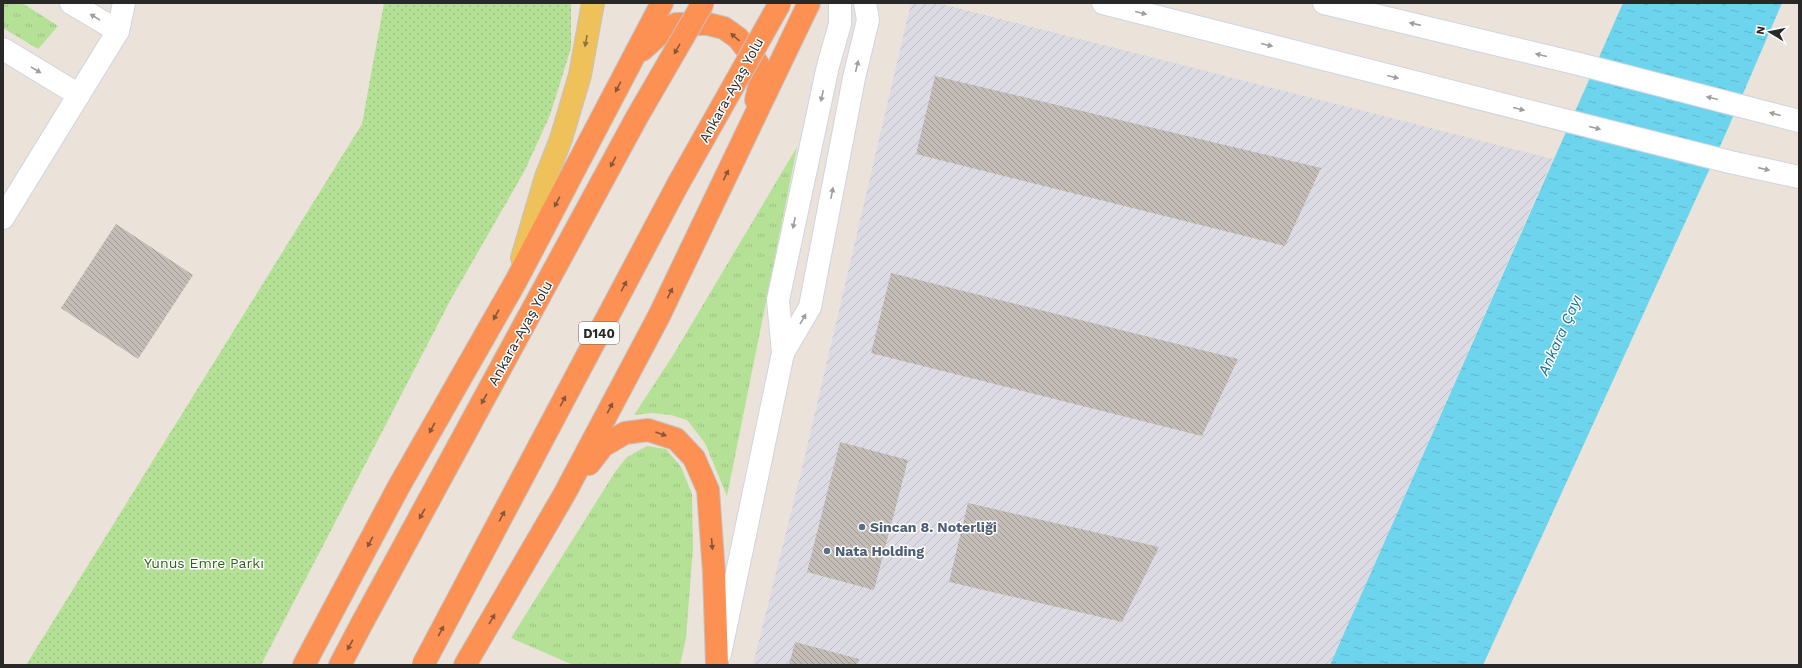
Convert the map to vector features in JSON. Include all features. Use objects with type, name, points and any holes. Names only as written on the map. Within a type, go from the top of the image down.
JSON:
[{"type":"highway","points":[[304,665],[398,488],[516,281],[662,3]]},
{"type":"highway","name":"Ankara-Ayaş Yolu","points":[[340,665],[637,117],[703,3]]},
{"type":"highway","name":"Ankara-Ayaş Yolu","points":[[423,665],[677,186],[780,3]]},
{"type":"highway","points":[[465,665],[565,493],[659,316],[809,3]]},
{"type":"highway","points":[[628,68],[647,44],[676,24],[708,24],[724,28],[738,38],[758,64],[760,83],[751,123]]},
{"type":"highway","points":[[565,493],[603,446],[625,433],[648,430],[676,439],[694,458],[708,490],[714,573],[717,665]]},
{"type":"main road","points":[[516,281],[546,177],[561,139],[580,75],[593,3]]},
{"type":"street","points":[[71,3],[118,32]]},
{"type":"street","points":[[3,218],[118,32],[124,3]]},
{"type":"street","points":[[784,353],[778,300],[828,66],[840,24],[840,3]]},
{"type":"street","points":[[717,665],[784,353],[810,307],[854,78],[868,20],[865,3]]},
{"type":"street","points":[[1103,3],[1730,162],[1799,177]]},
{"type":"street","points":[[1324,3],[1579,64],[1799,120]]},
{"type":"street","points":[[3,49],[79,95]]},
{"type":"shaded area","points":[[911,3],[937,3],[1553,159],[1330,665],[753,665],[800,477]]},
{"type":"green space","points":[[3,3],[22,3],[58,26],[38,49],[3,28]]},
{"type":"green space","name":"Yunus Emre Parkı","points":[[384,3],[571,3],[571,48],[550,115],[525,170],[451,299],[261,665],[26,665],[362,124]]},
{"type":"green space","points":[[797,147],[727,496],[705,443],[687,420],[671,415],[652,413],[634,415],[672,357]]},
{"type":"green space","points":[[647,446],[666,449],[681,467],[692,494],[693,548],[686,638],[680,665],[573,665],[511,638],[615,472],[627,457]]},
{"type":"water","name":"Ankara Çayı","points":[[1623,3],[1782,3],[1726,133],[1483,665],[1330,665]]},
{"type":"building","points":[[935,76],[1321,168],[1285,246],[916,154]]},
{"type":"building","points":[[116,224],[193,275],[138,359],[61,308]]},
{"type":"building","points":[[891,273],[1238,359],[1202,436],[871,353]]},
{"type":"building","points":[[840,442],[908,460],[874,590],[807,572]]},
{"type":"building","points":[[968,503],[1159,547],[1122,622],[949,582]]},
{"type":"building","points":[[795,642],[859,659],[857,665],[789,665]]},
{"type":"place","name":"Sincan 8. Noterliği","points":[[862,527]]},
{"type":"place","name":"Nata Holding","points":[[827,551]]}]
